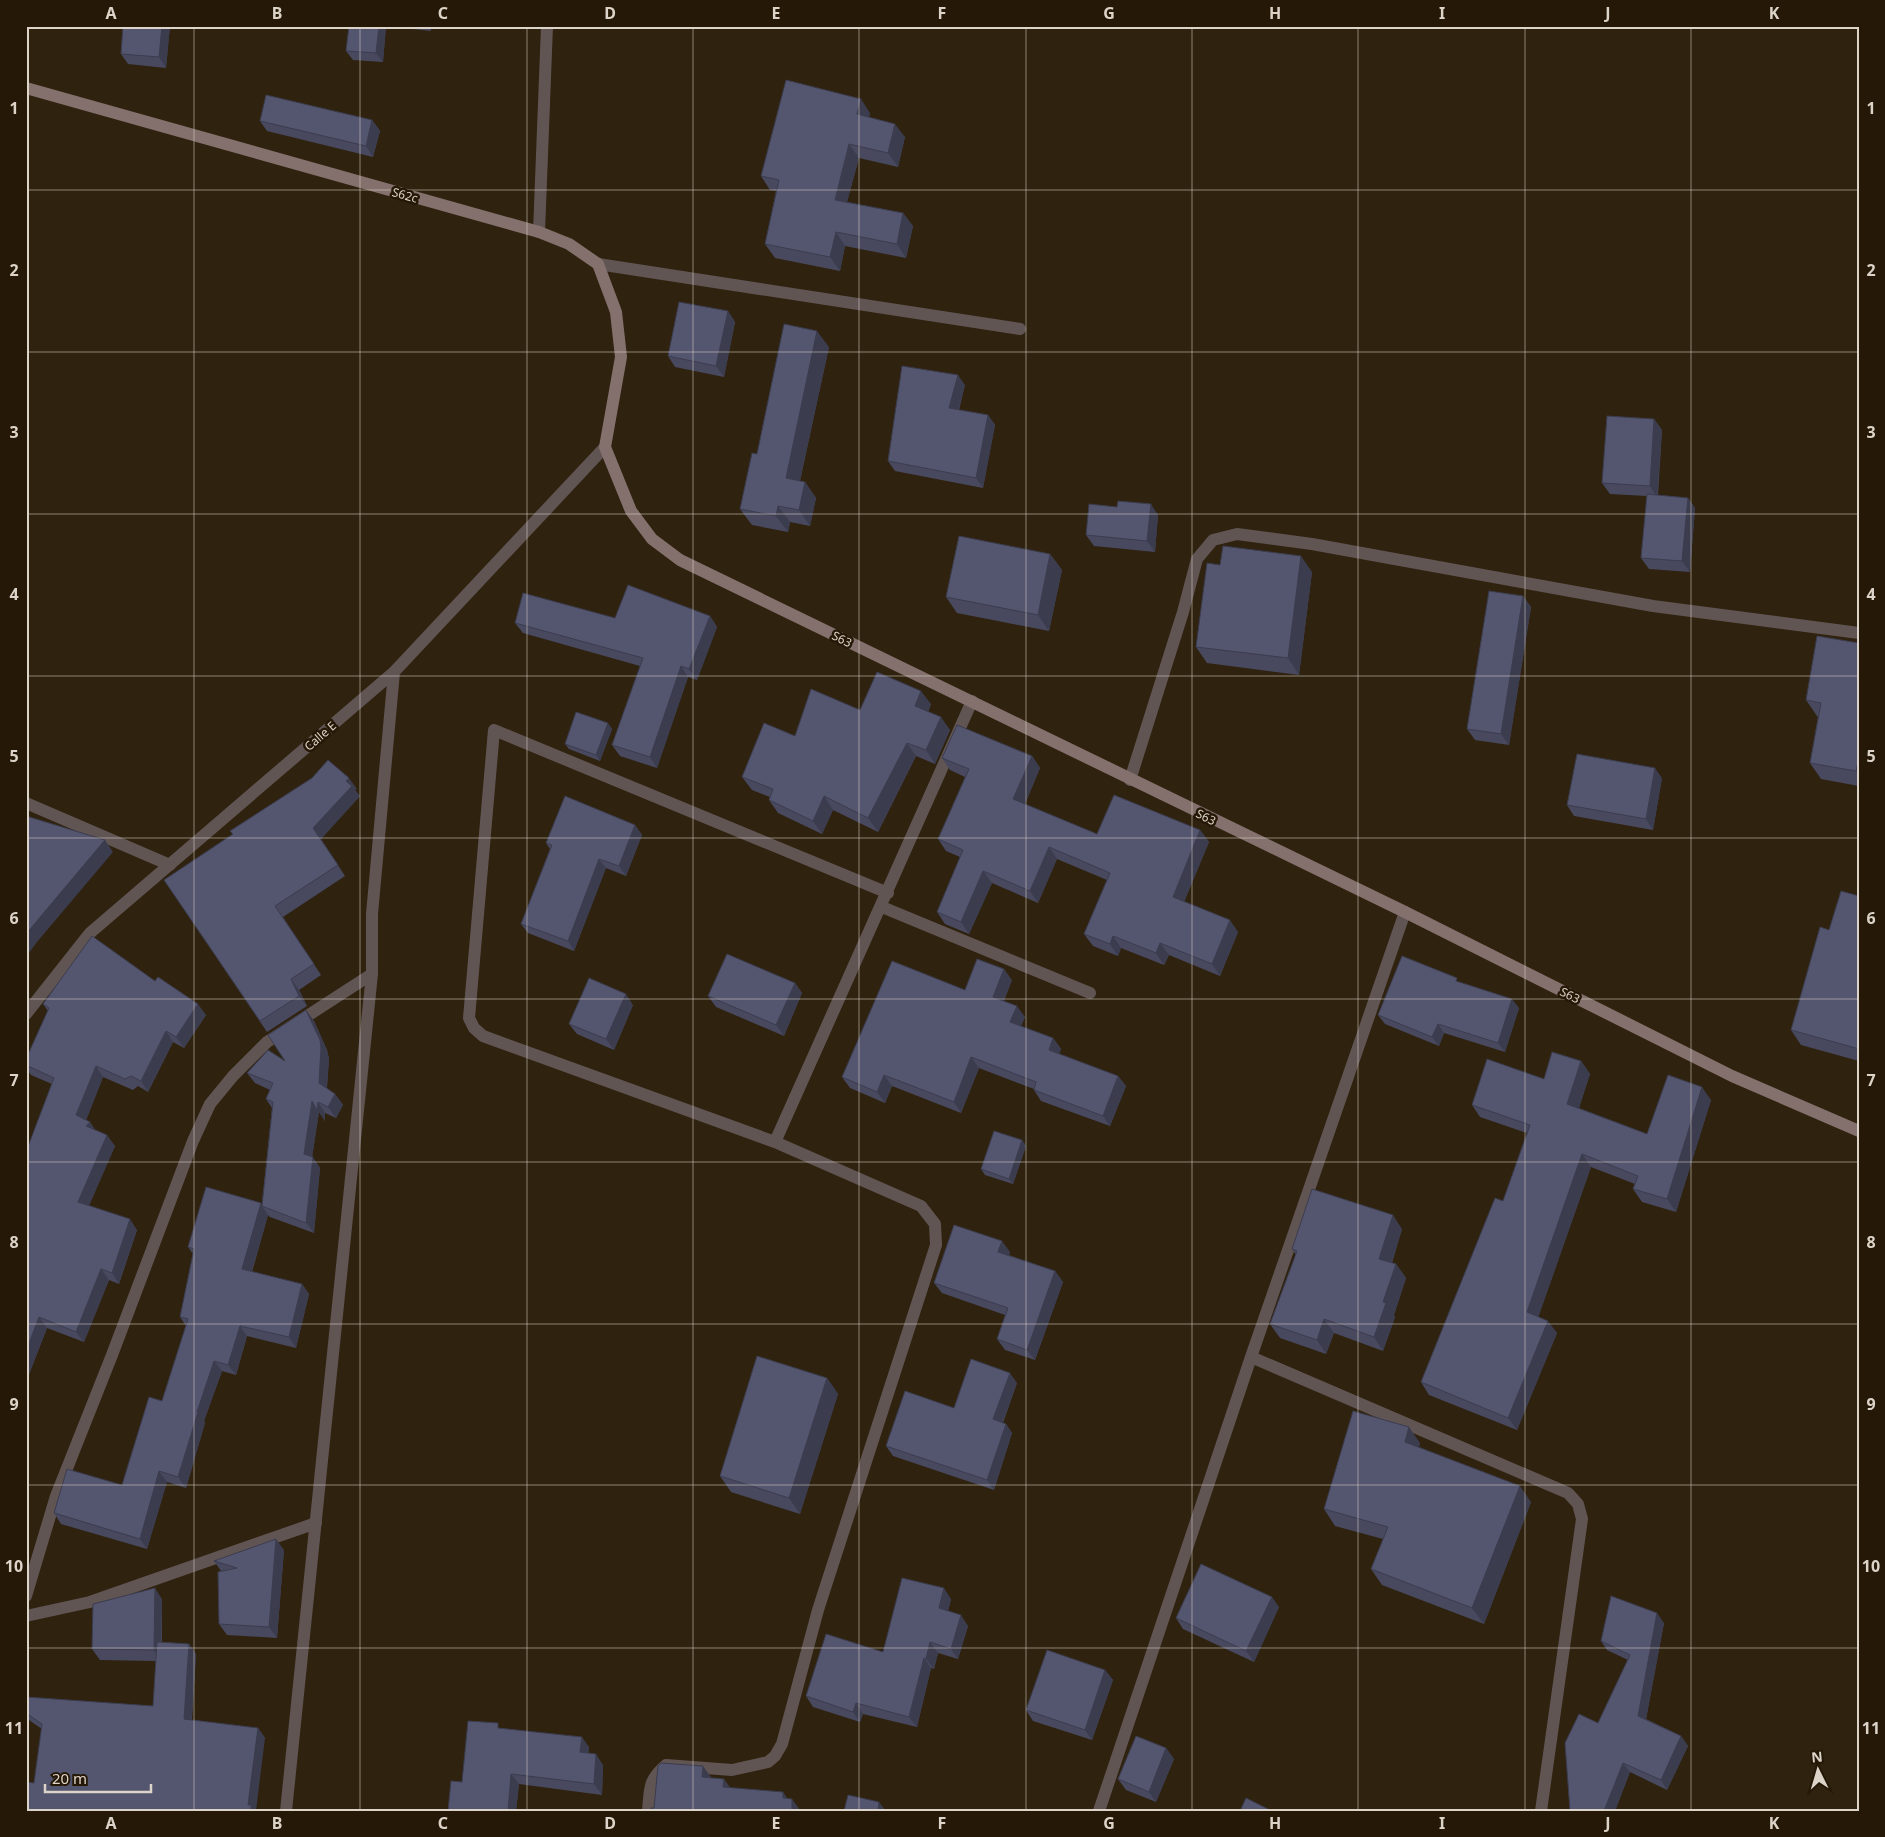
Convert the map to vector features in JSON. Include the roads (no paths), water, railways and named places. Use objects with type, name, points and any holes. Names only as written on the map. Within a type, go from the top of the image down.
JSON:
[{"type":"main road","name":"S62c","points":[[26,88],[539,232],[569,244],[598,264]]},
{"type":"main road","points":[[598,264],[616,312],[621,357],[605,447]]},
{"type":"main road","name":"S63","points":[[605,447],[631,511],[652,539],[680,560],[1405,912],[1732,1076],[1859,1131]]},
{"type":"street","points":[[539,232],[547,26]]},
{"type":"street","points":[[598,264],[1020,329]]},
{"type":"street","name":"Calle E","points":[[26,1014],[90,933],[394,672],[605,447]]},
{"type":"street","points":[[1130,780],[1183,612],[1197,559],[1213,540],[1237,534],[1312,544],[1653,606],[1859,633]]},
{"type":"street","points":[[286,1811],[372,974],[372,914],[394,672]]},
{"type":"street","points":[[775,1142],[888,893],[972,701]]},
{"type":"street","points":[[648,1811],[650,1784],[656,1773],[666,1765],[732,1770],[768,1762],[775,1756],[782,1744],[818,1610],[936,1245],[934,1224],[921,1206],[775,1142],[483,1036],[474,1028],[469,1018],[494,730],[888,893]]},
{"type":"street","points":[[26,803],[170,864]]},
{"type":"street","points":[[882,906],[1090,993]]},
{"type":"street","points":[[1099,1811],[1405,912]]},
{"type":"street","points":[[26,1596],[56,1496],[193,1142],[210,1104],[234,1076],[268,1042],[372,974]]},
{"type":"street","points":[[1252,1357],[1568,1493],[1578,1504],[1582,1519],[1541,1811]]},
{"type":"street","points":[[26,1616],[90,1602],[316,1523]]}]
